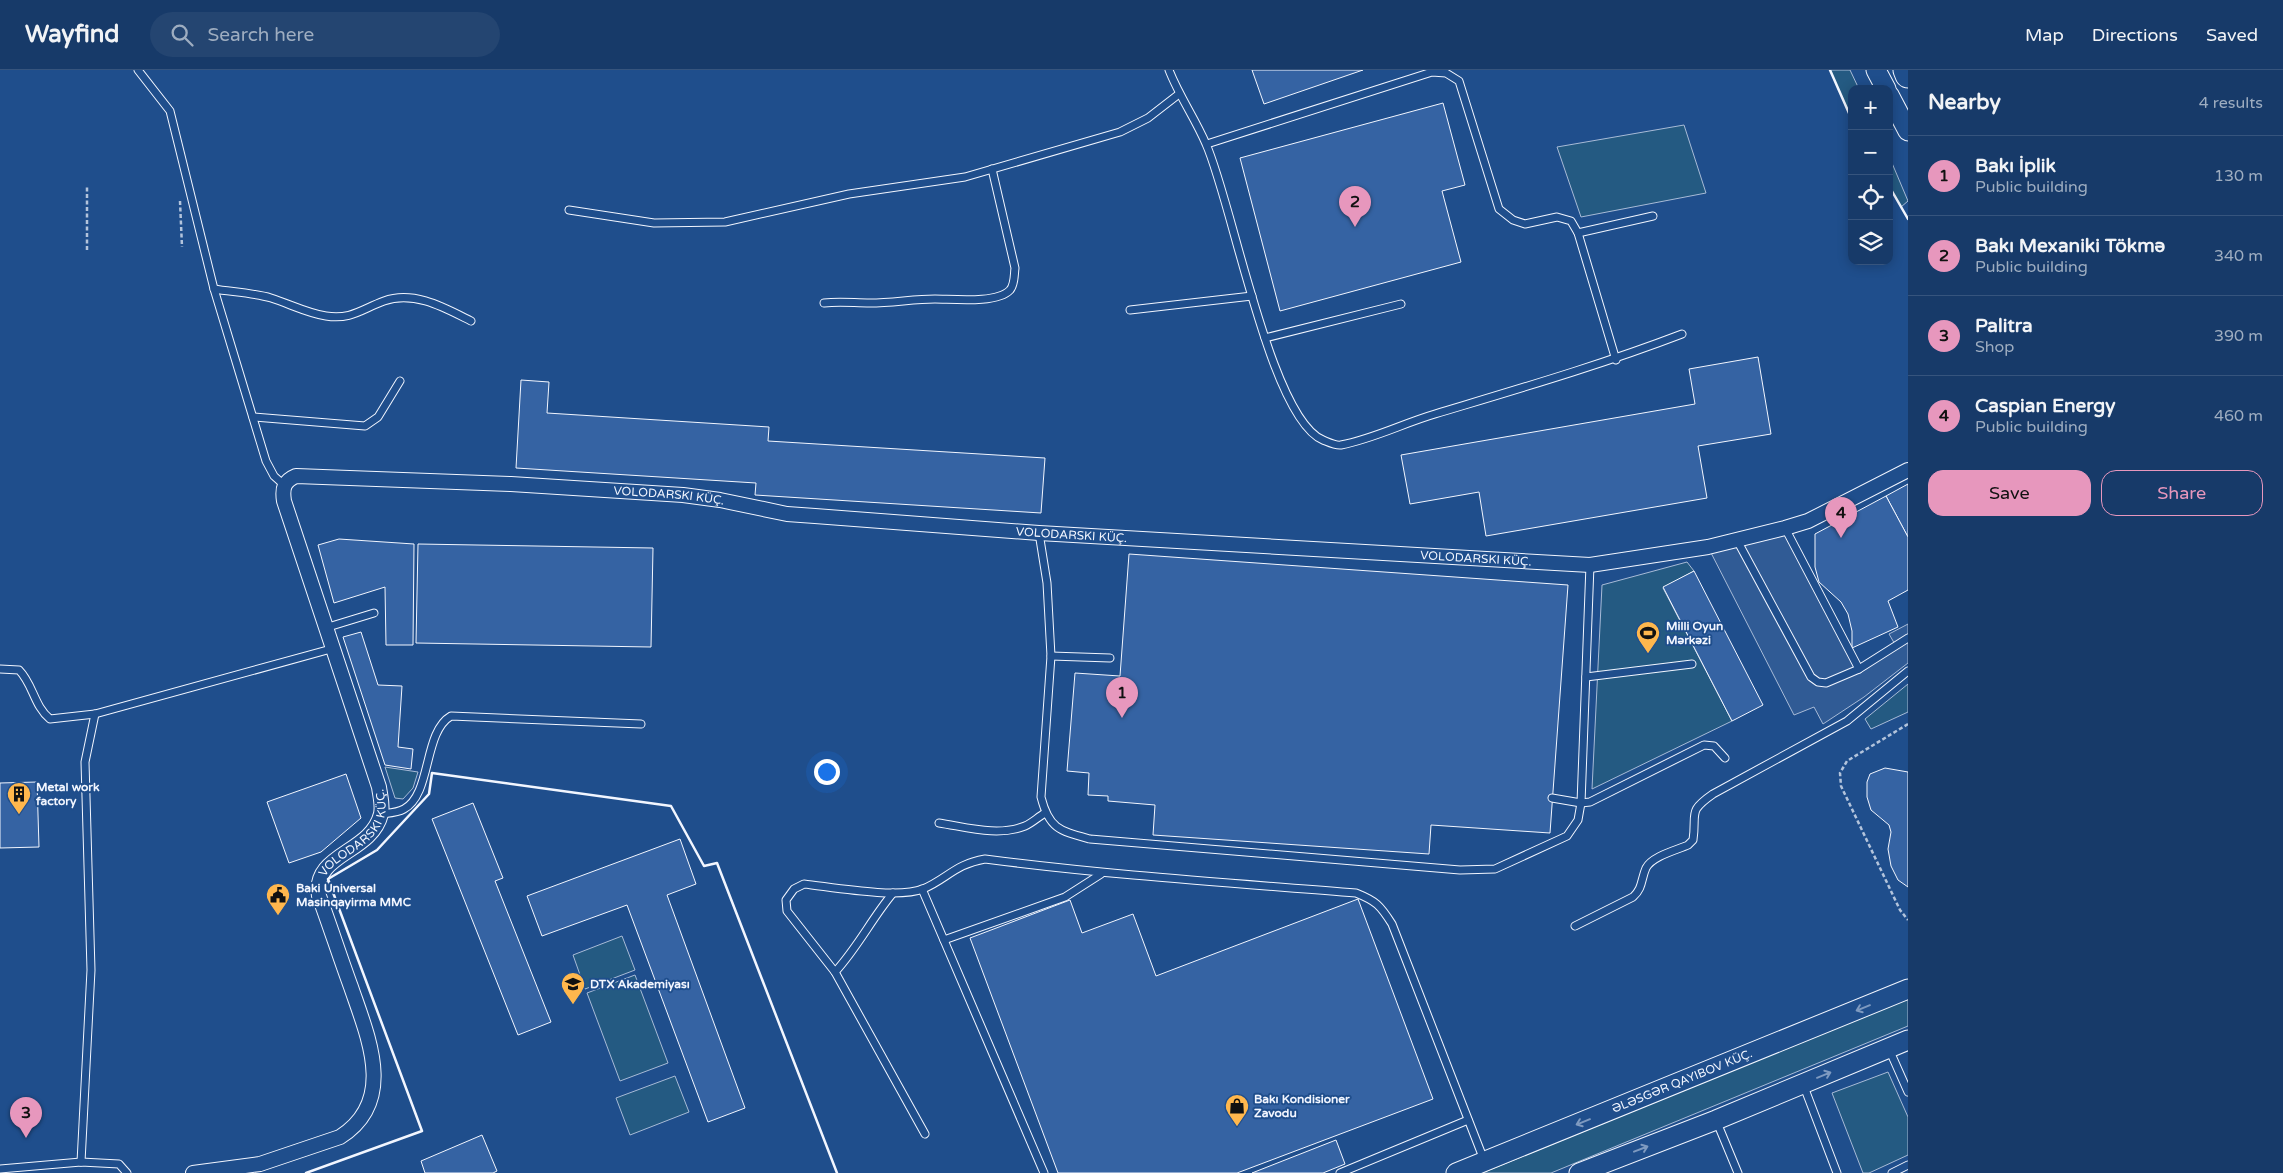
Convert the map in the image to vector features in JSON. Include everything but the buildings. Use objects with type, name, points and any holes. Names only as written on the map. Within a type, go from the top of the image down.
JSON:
[{"type":"highway","points":[[1906,70],[1908,75]]},
{"type":"main road","points":[[1876,70],[1884,85]]},
{"type":"main road","points":[[1893,103],[1908,131]]},
{"type":"main road","points":[[1456,1173],[1908,990]]},
{"type":"main road","points":[[1579,1173],[1601,1169],[1908,1040]]},
{"type":"street","name":"VOLODARSKI KÜÇ.","points":[[193,1173],[260,1164],[340,1137],[352,1130],[362,1118],[372,1092],[375,1072],[373,1054],[318,886],[324,869],[367,838],[375,827],[381,814],[378,787],[331,649],[284,501],[282,491],[284,485],[290,479],[304,475],[511,484],[702,498],[739,503],[787,514],[1039,533],[1590,565],[1633,560],[1738,542],[1786,528],[1808,521],[1908,470]]},
{"type":"lane","points":[[138,70],[170,111],[214,288],[266,461],[274,476],[284,485]]},
{"type":"lane","points":[[1169,70],[1178,94],[1206,144],[1277,375],[1302,423],[1320,440],[1339,445],[1616,360],[1682,334]]},
{"type":"lane","points":[[1206,144],[1432,72],[1446,72],[1459,81],[1499,209],[1513,220],[1525,224],[1557,216],[1571,221],[1578,234],[1616,360]]},
{"type":"lane","points":[[569,210],[654,223],[725,222],[849,194],[965,177],[1120,132],[1148,118],[1178,94]]},
{"type":"lane","points":[[824,303],[849,300],[870,303],[936,299],[968,301],[1004,294],[1010,290],[1015,268],[992,169]]},
{"type":"lane","points":[[1578,234],[1652,216]]},
{"type":"lane","points":[[214,288],[270,298],[326,316],[351,317],[386,301],[410,298],[436,303],[471,321]]},
{"type":"lane","points":[[1130,310],[1252,296]]},
{"type":"lane","points":[[1265,338],[1401,304]]},
{"type":"lane","points":[[253,417],[366,426],[378,417],[400,381]]},
{"type":"lane","points":[[1786,528],[1859,669]]},
{"type":"lane","points":[[1039,533],[1047,583],[1051,656],[1041,797],[1045,813],[1056,827],[1070,834],[1090,839],[1479,870],[1495,869],[1568,836],[1578,820],[1581,803],[1590,565]]},
{"type":"lane","points":[[1738,542],[1811,677],[1818,682],[1826,683],[1859,669],[1908,638]]},
{"type":"lane","points":[[325,628],[374,613]]},
{"type":"lane","points":[[0,669],[19,670],[26,676],[41,711],[50,718],[95,714],[331,649]]},
{"type":"lane","points":[[1051,656],[1110,658]]},
{"type":"lane","points":[[1586,677],[1692,664]]},
{"type":"lane","points":[[1575,926],[1633,897],[1639,890],[1650,862],[1693,840],[1694,812],[1697,805],[1713,794],[1847,721],[1908,671]]},
{"type":"lane","points":[[81,1162],[90,970],[85,762],[95,714]]},
{"type":"lane","points":[[381,814],[406,809],[414,800],[426,769],[437,730],[443,720],[450,716],[641,724]]},
{"type":"lane","points":[[1552,798],[1581,803],[1596,800],[1704,745],[1714,746],[1725,758]]},
{"type":"lane","points":[[939,823],[988,831],[1010,830],[1025,826],[1045,813]]},
{"type":"lane","points":[[925,1134],[835,972],[787,912],[786,900],[794,889],[804,884],[893,893],[922,889],[967,862],[984,859],[1102,874],[1144,875],[1356,893],[1372,899],[1381,906],[1392,924],[1484,1162]]},
{"type":"lane","points":[[944,940],[1064,897],[1102,874]]},
{"type":"lane","points":[[922,889],[1044,1173]]},
{"type":"lane","points":[[835,972],[847,959],[876,914],[893,893]]},
{"type":"lane","points":[[1889,1048],[1908,1092]]},
{"type":"lane","points":[[1803,1084],[1837,1173]]},
{"type":"lane","points":[[1340,1173],[1468,1120]]},
{"type":"lane","points":[[1716,1120],[1738,1173]]},
{"type":"lane","points":[[0,1170],[81,1162],[119,1164],[127,1173]]},
{"type":"lane","points":[[1892,1173],[1908,1165]]},
{"type":"path","points":[[87,186],[87,250]]},
{"type":"path","points":[[180,201],[182,247]]},
{"type":"path","points":[[1908,724],[1847,761],[1840,773],[1841,786],[1900,910],[1908,920]]},
{"type":"shaded area","points":[[1830,70],[1850,70],[1857,85],[1848,85],[1848,111]]},
{"type":"shaded area","points":[[1684,125],[1706,193],[1581,217],[1557,147]]},
{"type":"shaded area","points":[[1893,165],[1908,201],[1901,207],[1893,193]]},
{"type":"shaded area","points":[[1785,528],[1859,669],[1896,646],[1889,634],[1908,624],[1908,663],[1864,697],[1823,724],[1814,707],[1794,715],[1708,547]]},
{"type":"shaded area","name":"Milli Oyun Mərkəzi","points":[[1687,562],[1694,571],[1663,588],[1732,721],[1592,789],[1602,585]]},
{"type":"shaded area","points":[[1908,684],[1908,712],[1871,729],[1865,719]]},
{"type":"shaded area","points":[[385,767],[418,772],[413,788],[403,799],[395,798]]},
{"type":"shaded area","points":[[622,936],[635,970],[585,989],[573,955]]},
{"type":"shaded area","points":[[635,975],[668,1063],[620,1081],[587,993]]},
{"type":"shaded area","points":[[1908,999],[1908,1026],[1551,1173],[1482,1173]]},
{"type":"shaded area","points":[[1888,1072],[1908,1117],[1908,1155],[1869,1173],[1863,1173],[1832,1093]]},
{"type":"shaded area","points":[[675,1076],[689,1112],[630,1135],[616,1098]]},
{"type":"wall","points":[[1830,70],[1848,111]]},
{"type":"wall","points":[[1893,193],[1908,219]]},
{"type":"wall","points":[[306,1173],[422,1131],[328,879],[377,850],[429,794],[432,773],[671,806],[704,866],[717,863],[837,1173]]},
{"type":"place","name":"Bakı Mexaniki Tökmə","points":[[1355,227]]},
{"type":"place","name":"Caspian Energy","points":[[1841,538]]},
{"type":"place","name":"Milli Oyun Mərkəzi","points":[[1648,654]]},
{"type":"place","name":"Bakı İplik","points":[[1122,718]]},
{"type":"place","name":"Metal work factory","points":[[19,815]]},
{"type":"place","name":"Baki Universal Masinqayirma MMC","points":[[278,916]]},
{"type":"place","name":"DTX Akademiyası","points":[[573,1005]]},
{"type":"place","name":"Bakı Kondisioner Zavodu","points":[[1237,1127]]},
{"type":"place","name":"Palitra","points":[[26,1138]]}]
